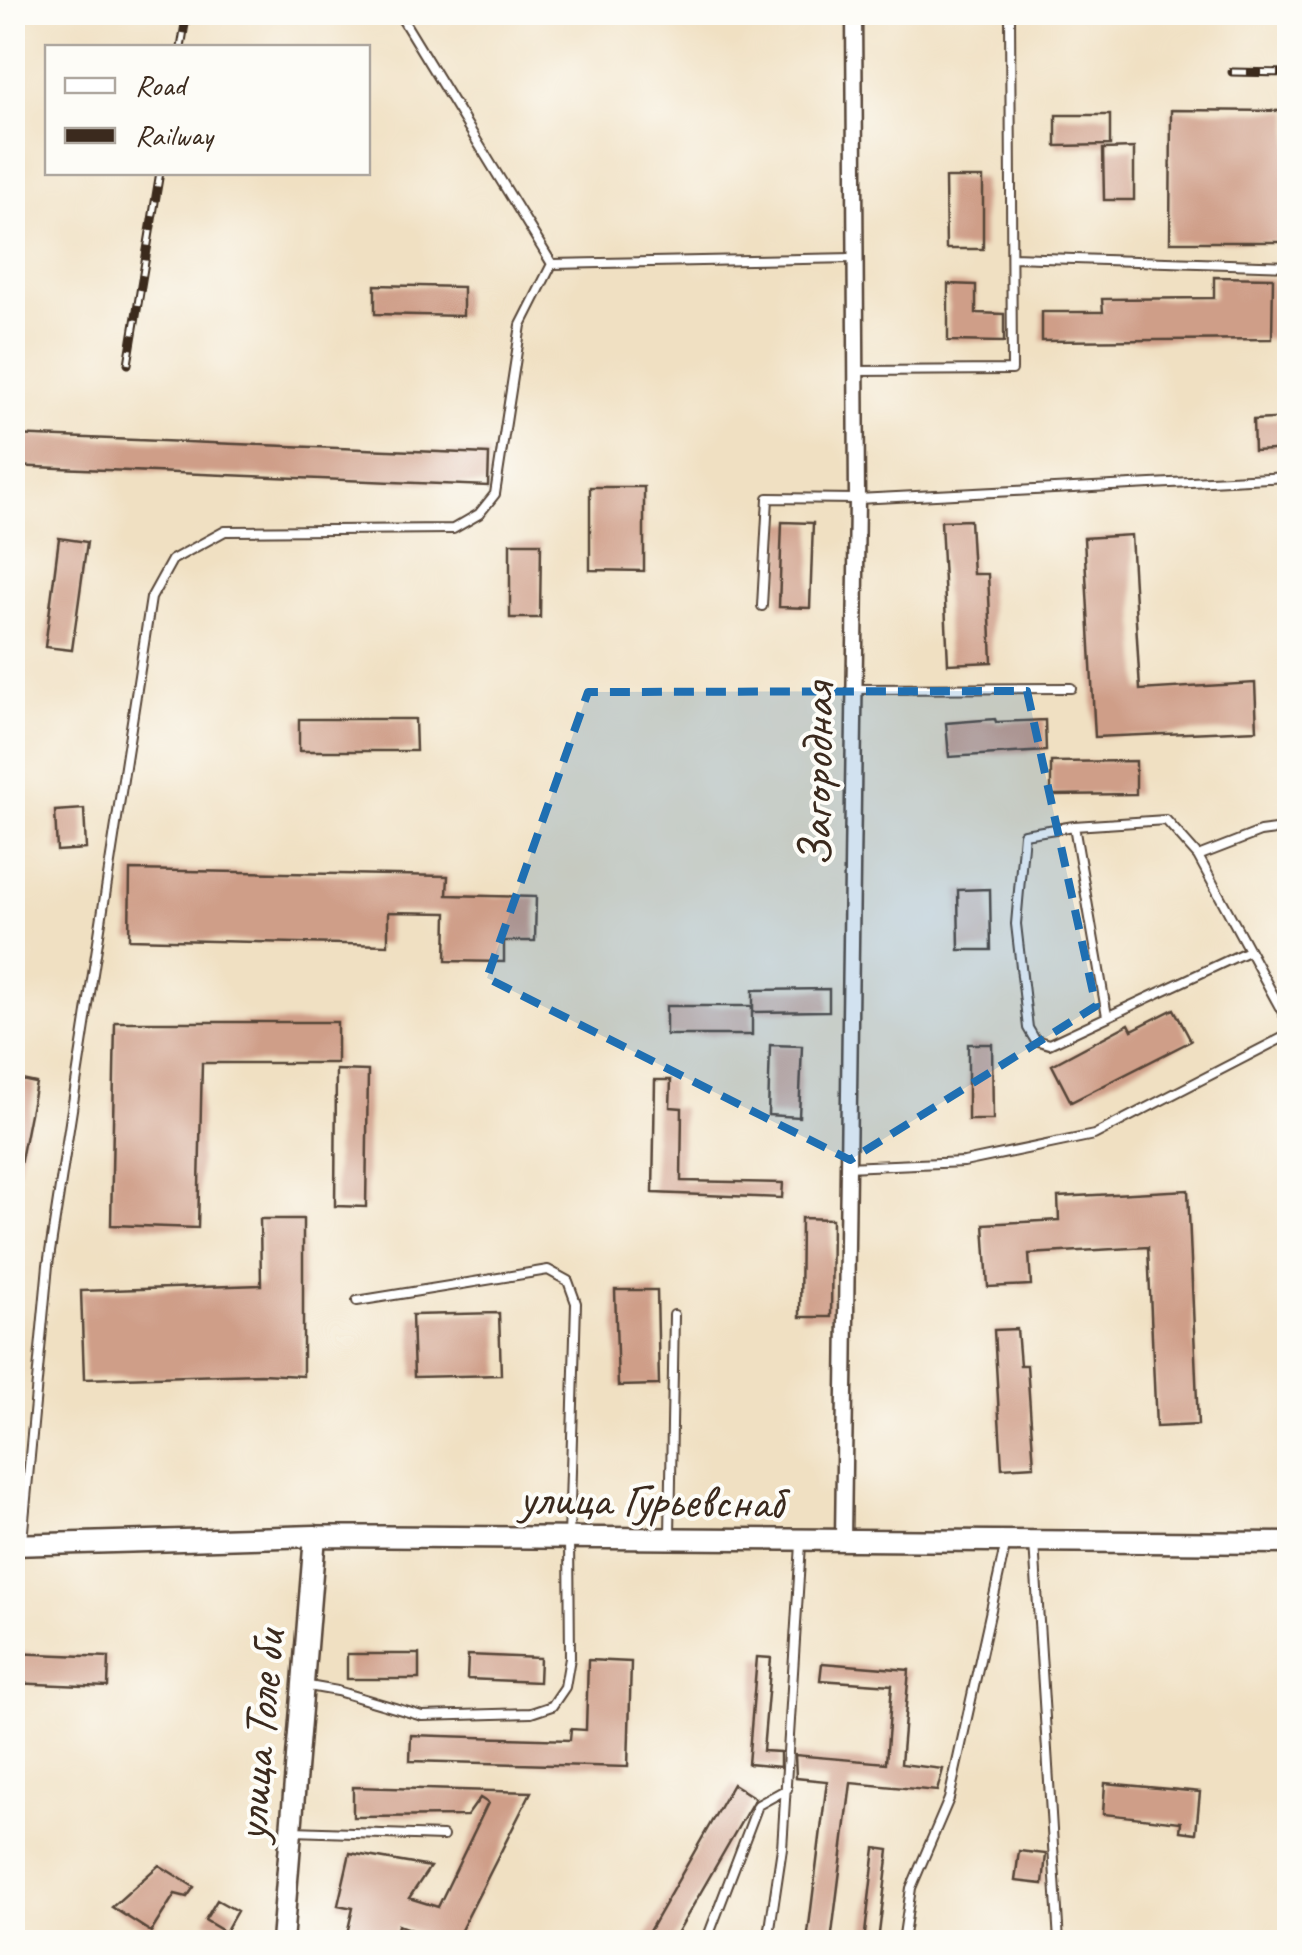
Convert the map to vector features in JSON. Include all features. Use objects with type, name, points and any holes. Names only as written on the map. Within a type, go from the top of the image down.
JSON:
[{"type":"street","name":"Загородная","points":[[843,1540],[857,498],[854,12]]},
{"type":"street","name":"улица Гурьевснаб","points":[[17,1545],[315,1536],[1290,1543]]},
{"type":"street","name":"улица Толе би","points":[[282,1942],[315,1536]]},
{"type":"lane","points":[[398,12],[552,264]]},
{"type":"lane","points":[[855,370],[1012,370],[1010,12]]},
{"type":"lane","points":[[552,264],[854,258]]},
{"type":"lane","points":[[1012,258],[1290,266]]},
{"type":"lane","points":[[17,1545],[48,1265],[151,598],[172,560],[225,531],[453,529],[479,514],[495,494],[521,325],[552,264]]},
{"type":"lane","points":[[762,606],[768,498],[857,498],[1290,477]]},
{"type":"lane","points":[[854,688],[1071,688]]},
{"type":"lane","points":[[1248,951],[1048,1044],[1036,1040],[1028,1028],[1016,924],[1024,834],[1074,826],[1166,820],[1198,856],[1290,1026]]},
{"type":"lane","points":[[1074,826],[1108,1016]]},
{"type":"lane","points":[[1198,856],[1260,832],[1290,828]]},
{"type":"lane","points":[[846,1167],[964,1162],[1094,1135],[1290,1034]]},
{"type":"lane","points":[[303,1685],[338,1691],[422,1716],[531,1713],[552,1706],[565,1687],[570,1658],[569,1538],[576,1303],[568,1281],[548,1270],[357,1301]]},
{"type":"lane","points":[[670,1539],[674,1316]]},
{"type":"lane","points":[[768,1942],[787,1789],[802,1540]]},
{"type":"lane","points":[[902,1942],[911,1888],[948,1800],[1006,1542]]},
{"type":"lane","points":[[1034,1542],[1059,1942]]},
{"type":"lane","points":[[706,1942],[758,1805],[787,1789]]},
{"type":"lane","points":[[291,1831],[443,1836]]},
{"type":"highlighted area","points":[[1027,691],[1096,1006],[850,1160],[487,978],[588,692]]},
{"type":"building","points":[[1171,110],[1290,111],[1290,242],[1170,242]]},
{"type":"building","points":[[1056,115],[1110,115],[1110,145],[1056,146]]},
{"type":"building","points":[[1134,148],[1134,200],[1104,200],[1103,149]]},
{"type":"building","points":[[945,178],[983,178],[983,249],[946,249]]},
{"type":"building","points":[[1214,277],[1273,278],[1272,339],[1042,341],[1042,312],[1103,312],[1102,299],[1214,298]]},
{"type":"building","points":[[948,284],[976,285],[976,313],[1004,314],[1004,342],[948,341]]},
{"type":"building","points":[[375,285],[463,287],[463,316],[375,314]]},
{"type":"building","points":[[1290,418],[1290,449],[1254,451],[1253,420]]},
{"type":"building","points":[[12,435],[489,454],[488,486],[12,466]]},
{"type":"building","points":[[590,487],[644,487],[644,571],[590,570]]},
{"type":"building","points":[[970,520],[973,574],[988,574],[992,662],[948,664],[941,521]]},
{"type":"building","points":[[782,522],[813,523],[810,608],[779,607]]},
{"type":"building","points":[[1131,535],[1140,690],[1255,683],[1257,730],[1095,737],[1084,538]]},
{"type":"building","points":[[59,538],[87,542],[72,650],[45,647]]},
{"type":"building","points":[[510,543],[541,543],[540,618],[510,618]]},
{"type":"building","points":[[299,719],[415,719],[416,751],[299,751]]},
{"type":"building","points":[[1045,720],[1046,751],[949,757],[946,723]]},
{"type":"building","points":[[1136,761],[1136,794],[1051,795],[1051,762]]},
{"type":"building","points":[[84,809],[86,849],[57,851],[55,811]]},
{"type":"building","points":[[130,870],[448,876],[447,895],[536,897],[535,941],[504,941],[504,962],[446,961],[447,913],[388,912],[388,945],[129,939]]},
{"type":"building","points":[[990,889],[991,950],[959,950],[958,890]]},
{"type":"building","points":[[829,989],[829,1011],[753,1012],[753,990]]},
{"type":"building","points":[[666,1006],[752,1006],[752,1035],[666,1035]]},
{"type":"building","points":[[1174,1009],[1191,1041],[1071,1102],[1052,1065],[1129,1024],[1132,1030]]},
{"type":"building","points":[[115,1022],[337,1022],[337,1063],[202,1063],[198,1228],[111,1225]]},
{"type":"building","points":[[968,1044],[992,1044],[993,1120],[968,1120]]},
{"type":"building","points":[[770,1045],[802,1046],[799,1117],[768,1115]]},
{"type":"building","points":[[336,1070],[368,1071],[366,1207],[335,1206]]},
{"type":"building","points":[[12,1078],[36,1083],[19,1170],[12,1170]]},
{"type":"building","points":[[655,1080],[671,1080],[670,1107],[682,1108],[681,1181],[783,1183],[782,1198],[653,1193]]},
{"type":"building","points":[[1188,1190],[1198,1425],[1156,1427],[1148,1247],[1029,1254],[1031,1285],[988,1287],[984,1224],[1059,1220],[1058,1197]]},
{"type":"building","points":[[801,1218],[832,1219],[831,1317],[800,1317]]},
{"type":"building","points":[[260,1219],[303,1219],[303,1376],[84,1379],[81,1291],[261,1285]]},
{"type":"building","points":[[615,1290],[657,1290],[659,1385],[618,1386]]},
{"type":"building","points":[[499,1313],[501,1375],[414,1377],[412,1315]]},
{"type":"building","points":[[1017,1329],[1020,1365],[1027,1365],[1034,1466],[1002,1468],[994,1330]]},
{"type":"building","points":[[12,1653],[109,1657],[108,1687],[12,1683]]},
{"type":"building","points":[[347,1654],[419,1654],[419,1679],[347,1679]]},
{"type":"building","points":[[468,1655],[540,1658],[539,1682],[467,1679]]},
{"type":"building","points":[[757,1657],[771,1658],[763,1751],[780,1752],[780,1767],[748,1764]]},
{"type":"building","points":[[588,1660],[631,1662],[628,1767],[410,1761],[411,1735],[570,1740],[571,1729],[586,1730]]},
{"type":"building","points":[[822,1663],[909,1670],[901,1764],[943,1769],[937,1791],[851,1783],[831,1942],[807,1942],[827,1781],[796,1778],[795,1755],[886,1763],[892,1685],[820,1680]]},
{"type":"building","points":[[1105,1783],[1200,1792],[1196,1833],[1180,1831],[1181,1822],[1103,1814]]},
{"type":"building","points":[[733,1784],[755,1798],[672,1942],[643,1942]]},
{"type":"building","points":[[353,1787],[531,1792],[455,1942],[398,1925],[394,1942],[345,1942],[353,1908],[338,1905],[350,1853],[430,1867],[409,1898],[438,1907],[488,1803],[480,1798],[467,1816],[353,1817]]},
{"type":"building","points":[[875,1848],[889,1850],[878,1942],[864,1942]]},
{"type":"building","points":[[1019,1851],[1046,1854],[1043,1884],[1015,1881]]},
{"type":"building","points":[[159,1865],[194,1887],[187,1897],[175,1894],[151,1932],[112,1907]]},
{"type":"building","points":[[217,1900],[237,1911],[225,1932],[205,1920]]},
{"type":"railway","points":[[182,45],[187,12]]},
{"type":"railway","points":[[1232,72],[1290,73]]},
{"type":"railway","points":[[128,364],[160,175]]}]
